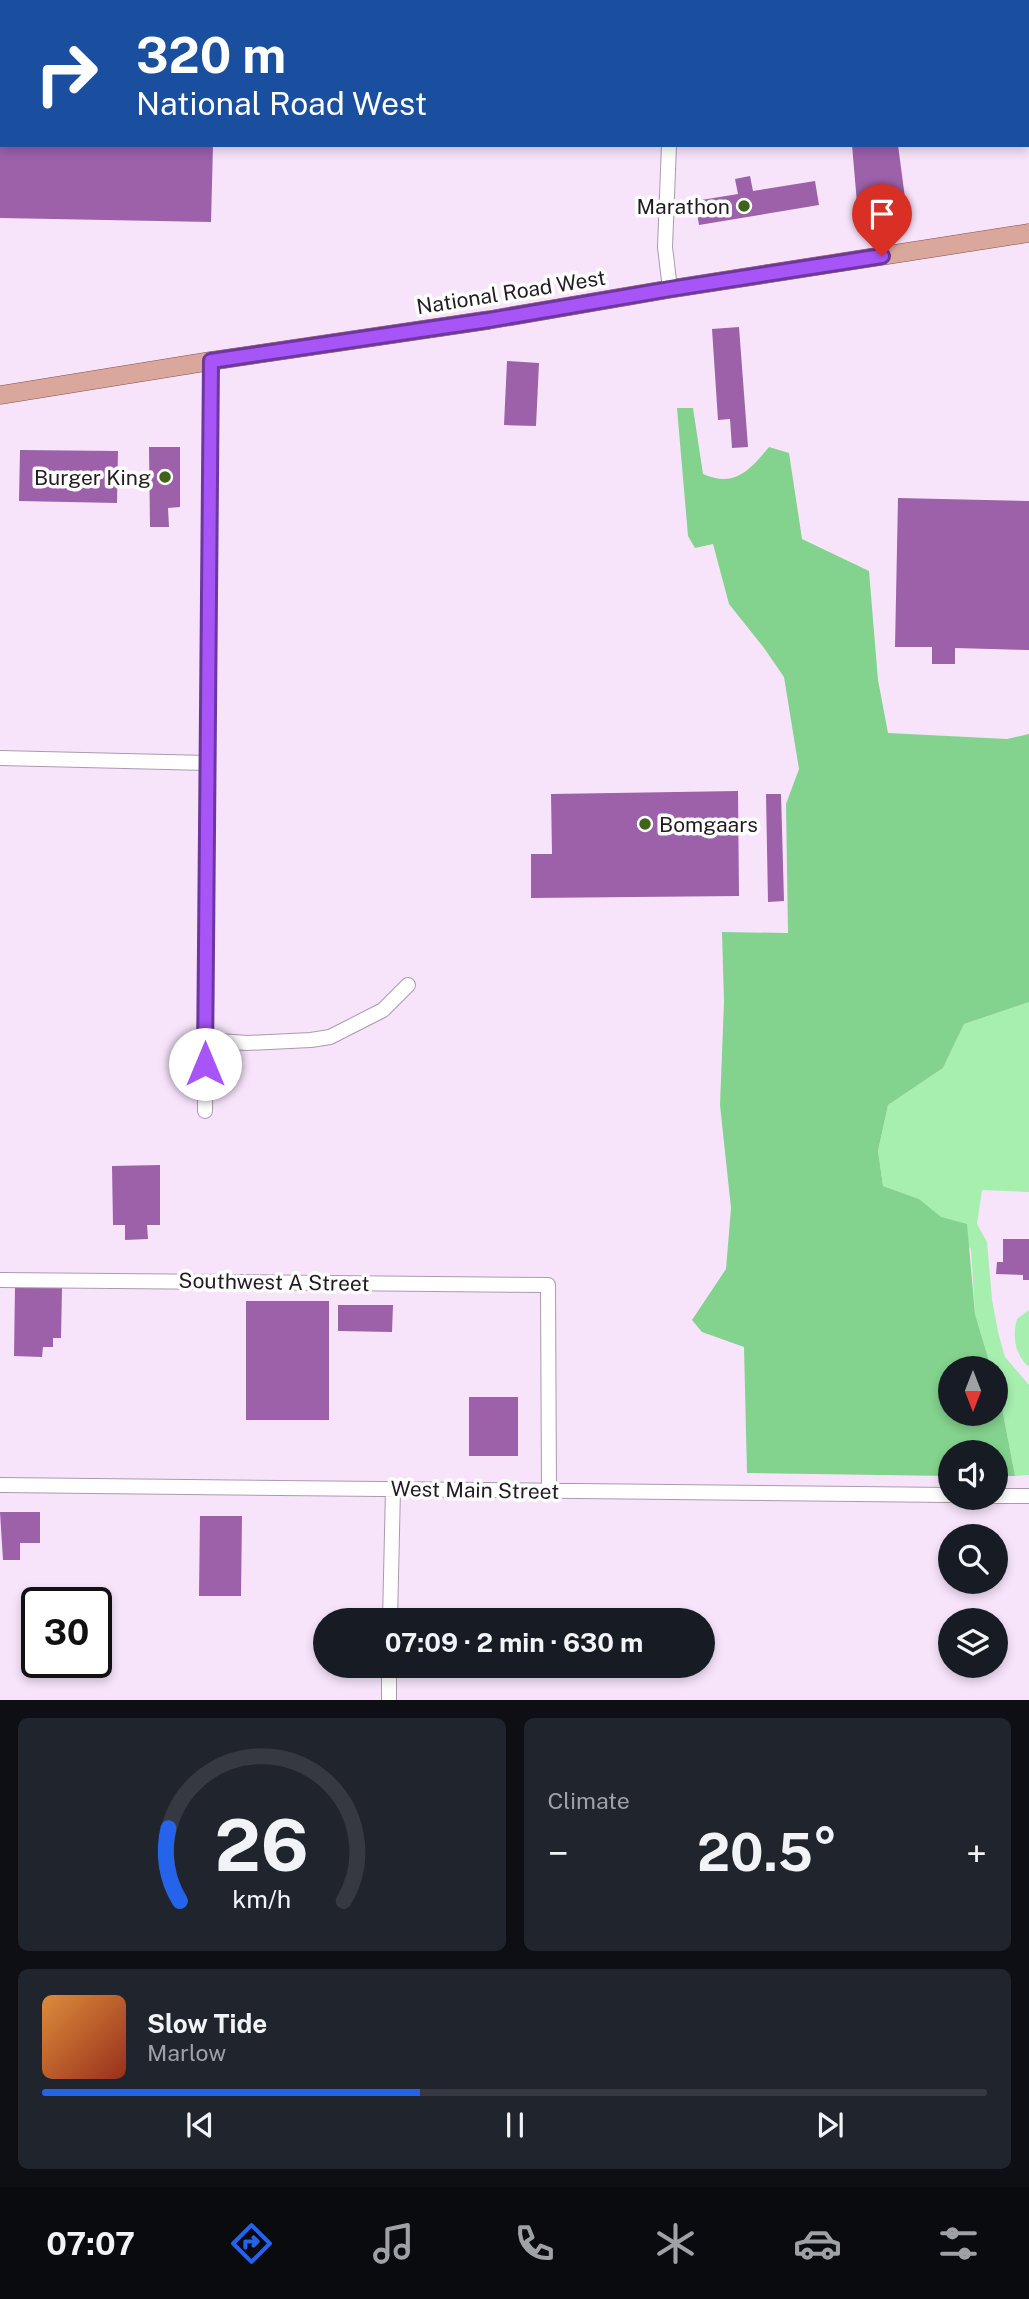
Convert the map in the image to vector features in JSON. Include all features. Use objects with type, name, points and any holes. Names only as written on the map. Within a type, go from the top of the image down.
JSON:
[{"type":"main road","name":"National Road West","points":[[0,395],[1029,233]]},
{"type":"street","points":[[669,147],[665,247],[670,289]]},
{"type":"street","points":[[205,1111],[211,361]]},
{"type":"street","points":[[0,758],[208,763]]},
{"type":"street","points":[[206,1040],[247,1043],[330,1037],[383,1010],[408,985]]},
{"type":"street","name":"Southwest A Street","points":[[0,1280],[548,1285],[549,1491]]},
{"type":"street","name":"West Main Street","points":[[0,1485],[938,1495]]},
{"type":"street","points":[[390,1608],[393,1489]]},
{"type":"street","points":[[1008,1496],[1029,1496]]},
{"type":"street","points":[[389,1678],[389,1700]]},
{"type":"green space","points":[[677,408],[693,408],[703,474],[714,478],[733,478],[755,463],[769,447],[789,453],[802,539],[869,571],[878,680],[888,733],[1007,739],[1029,734],[1029,1002],[964,1024],[943,1068],[888,1105],[878,1151],[883,1186],[919,1199],[941,1217],[967,1224],[975,1314],[987,1356],[938,1356],[938,1426],[1005,1426],[1015,1476],[1008,1476],[1008,1440],[938,1440],[938,1476],[747,1473],[744,1347],[702,1332],[692,1320],[726,1269],[731,1208],[720,1105],[724,1002],[722,932],[788,933],[786,804],[799,769],[784,677],[729,604],[713,544],[695,548],[688,536]]},
{"type":"green space","points":[[1029,1002],[1029,1192],[982,1190],[977,1224],[987,1242],[992,1299],[1005,1356],[987,1356],[975,1314],[971,1249],[919,1199],[883,1186],[878,1151],[888,1105],[943,1068],[964,1024]]},
{"type":"green space","points":[[1029,1310],[1029,1367],[1018,1351],[1015,1332],[1017,1319]]},
{"type":"green space","points":[[1008,1360],[1029,1385],[1029,1475],[1015,1476],[1005,1426],[1008,1426]]},
{"type":"building","points":[[0,147],[213,147],[211,222],[0,218]]},
{"type":"building","points":[[852,147],[898,147],[905,198],[857,203]]},
{"type":"building","points":[[750,176],[753,191],[815,181],[819,205],[699,225],[695,201],[738,194],[735,179]]},
{"type":"building","points":[[739,327],[748,447],[732,448],[730,419],[718,420],[712,329]]},
{"type":"building","points":[[507,361],[539,363],[536,426],[504,425]]},
{"type":"building","name":"Burger King","points":[[149,447],[180,447],[180,507],[168,508],[169,527],[150,527]]},
{"type":"building","points":[[20,450],[118,451],[117,503],[19,501]]},
{"type":"building","points":[[898,498],[1029,501],[1029,650],[955,648],[955,664],[932,664],[932,647],[895,647]]},
{"type":"building","name":"Bomgaars","points":[[738,791],[739,896],[531,898],[531,854],[552,854],[551,794]]},
{"type":"building","points":[[766,794],[781,794],[784,901],[768,902]]},
{"type":"building","points":[[160,1165],[160,1225],[147,1225],[148,1239],[125,1240],[125,1225],[113,1225],[112,1166]]},
{"type":"building","points":[[1003,1239],[1029,1239],[1029,1280],[1023,1280],[1023,1275],[996,1274],[997,1262],[1003,1262]]},
{"type":"building","points":[[15,1287],[62,1288],[61,1338],[53,1338],[53,1347],[43,1347],[42,1357],[14,1356]]},
{"type":"building","points":[[246,1301],[329,1301],[329,1420],[246,1420]]},
{"type":"building","points":[[338,1305],[393,1305],[392,1332],[338,1331]]},
{"type":"building","points":[[469,1397],[518,1397],[518,1456],[469,1456]]},
{"type":"building","points":[[0,1512],[40,1512],[40,1543],[20,1543],[20,1560],[3,1560]]},
{"type":"building","points":[[200,1516],[242,1516],[241,1596],[199,1596]]},
{"type":"place","name":"Marathon","points":[[744,206]]},
{"type":"place","name":"Burger King","points":[[165,477]]},
{"type":"place","name":"Bomgaars","points":[[645,824]]},
{"type":"route","points":[[205,1064],[211,361],[489,320],[882,256]]}]
